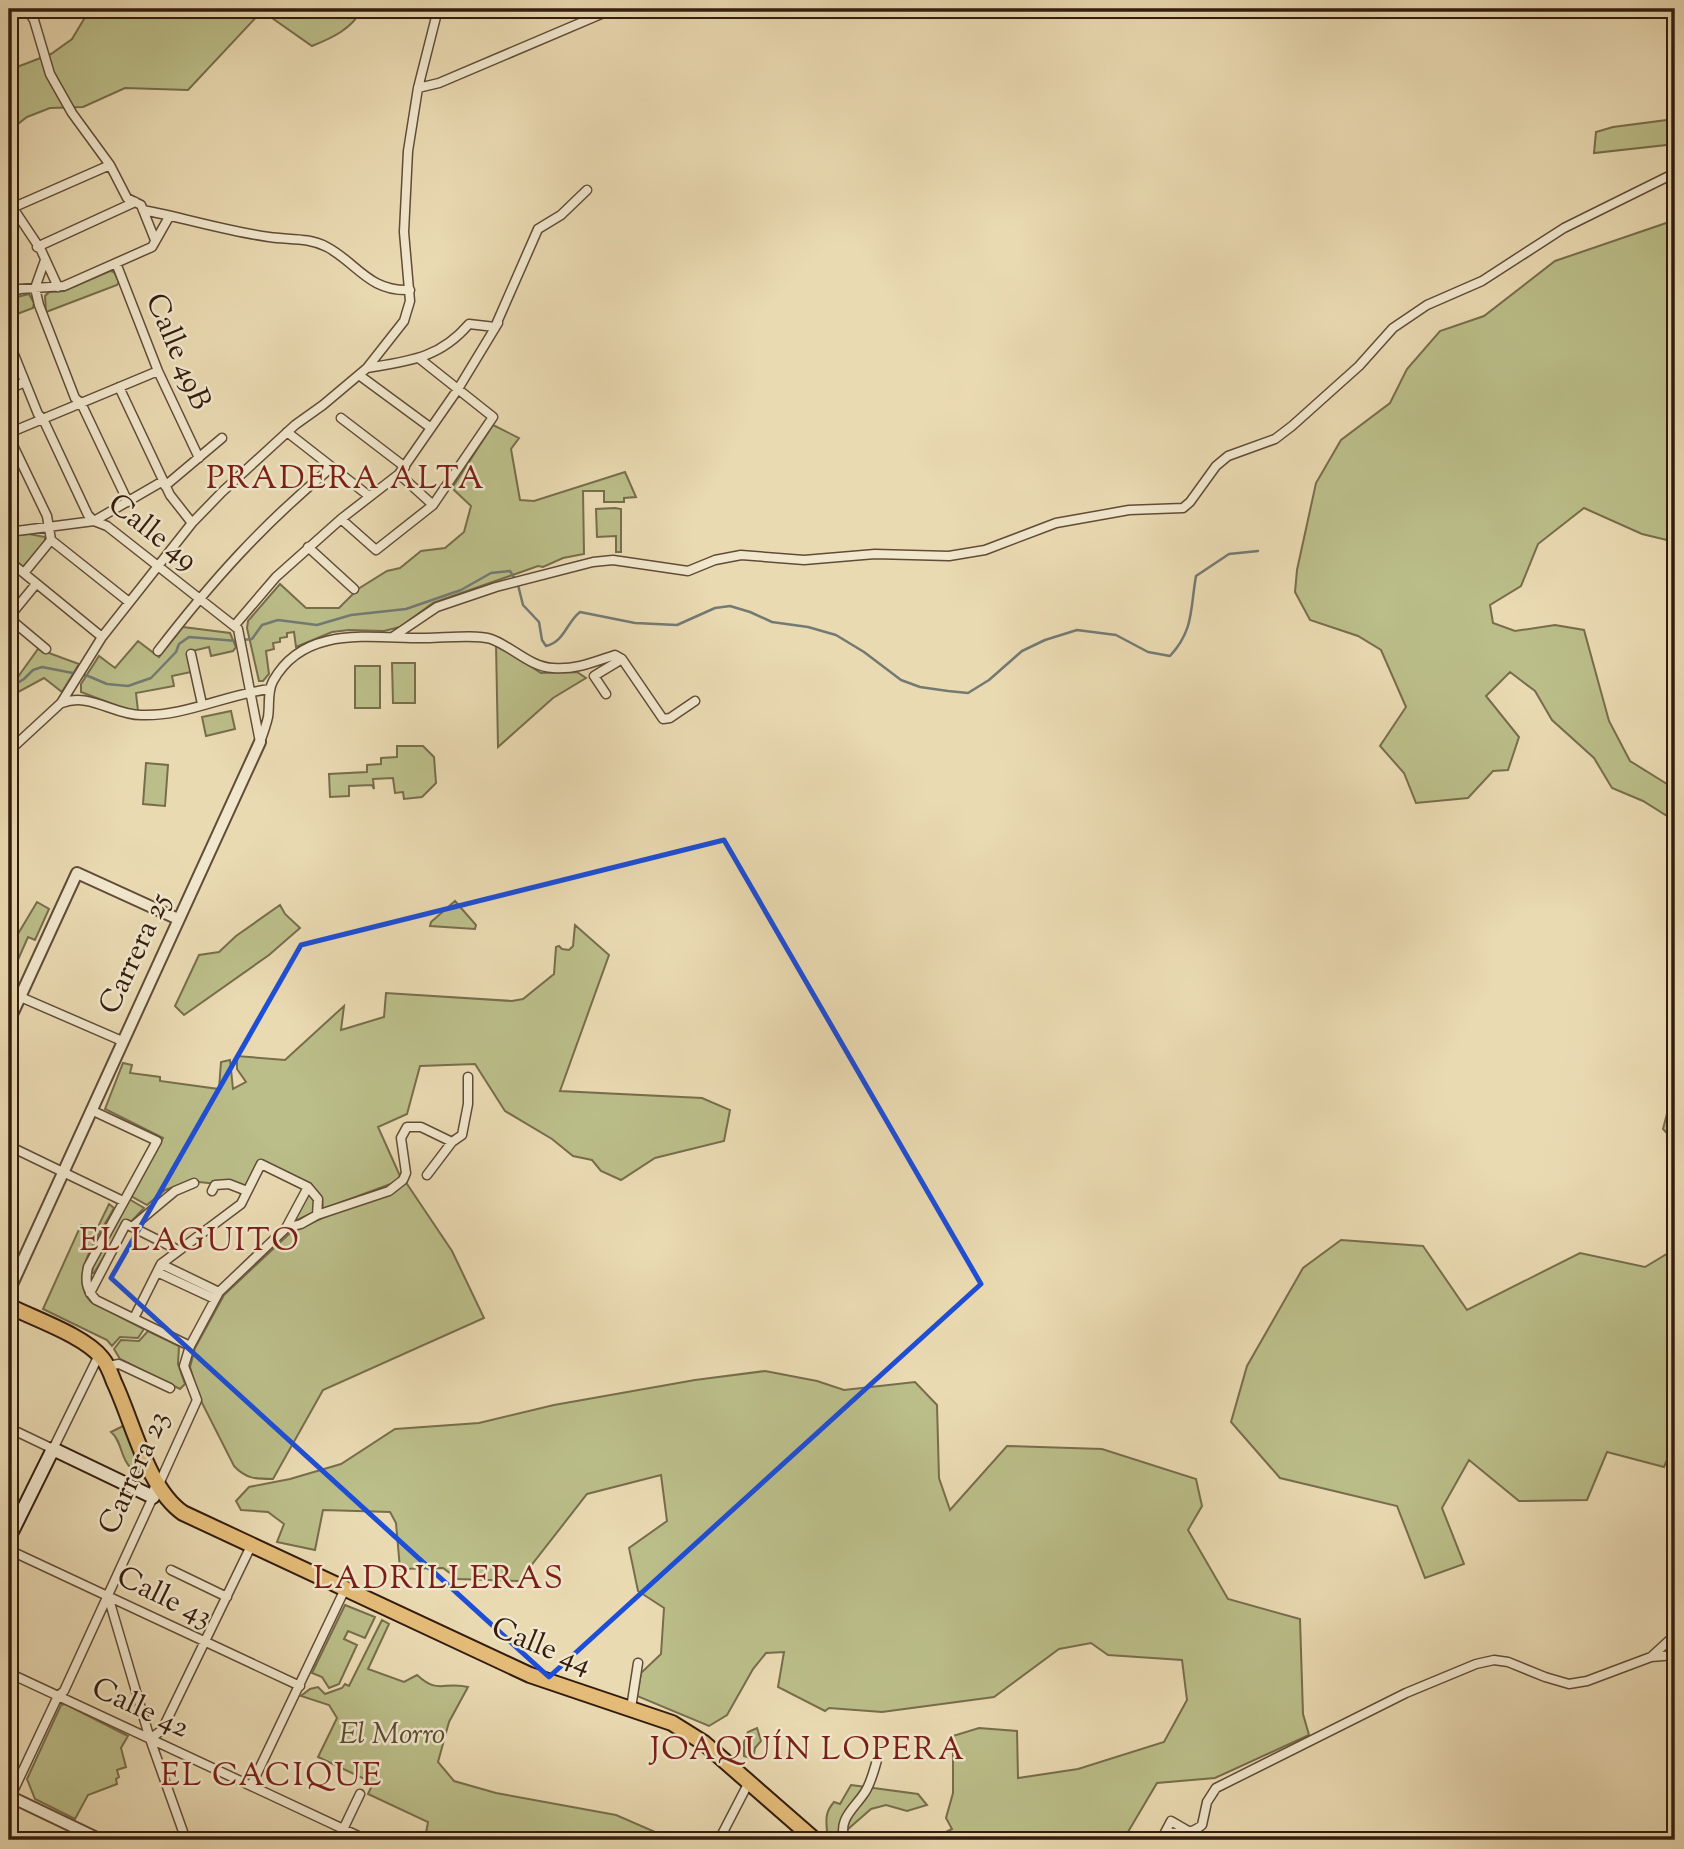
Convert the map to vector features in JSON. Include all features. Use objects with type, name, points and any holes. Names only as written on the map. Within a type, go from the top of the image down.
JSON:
[{"type":"highway","points":[[9,1306],[82,1341],[103,1360],[155,1492]]},
{"type":"highway","name":"Calle 44","points":[[155,1492],[183,1513],[530,1675],[662,1719],[684,1730],[704,1743],[815,1840]]},
{"type":"main road","name":"Calle 44","points":[[53,1449],[155,1492]]},
{"type":"main road","points":[[9,1538],[53,1449]]},
{"type":"street","points":[[27,9],[34,20],[50,74],[72,113],[110,166],[127,198],[143,210],[155,240]]},
{"type":"street","points":[[9,751],[61,704],[103,637],[192,523],[287,432],[367,368],[404,321],[410,301],[404,232],[408,151],[418,88],[438,9]]},
{"type":"street","points":[[418,88],[439,83],[613,9]]},
{"type":"street","points":[[58,287],[45,260],[10,205],[110,166]]},
{"type":"street","points":[[394,636],[437,607],[496,587],[593,562],[611,560],[688,572],[715,561],[741,555],[804,560],[875,554],[964,555],[985,550],[1056,523],[1129,510],[1183,508],[1222,461],[1239,451],[1275,439],[1292,426],[1359,366],[1393,328],[1427,305],[1482,281],[1564,229],[1675,173]]},
{"type":"street","points":[[260,742],[238,630],[276,577],[308,547],[402,470],[458,389],[498,323],[538,229],[561,215],[587,190]]},
{"type":"street","points":[[37,247],[135,202]]},
{"type":"street","points":[[143,210],[270,237],[318,243],[328,247],[353,269],[372,280],[391,288],[410,290]]},
{"type":"street","points":[[10,291],[58,287],[152,247],[169,217]]},
{"type":"street","points":[[45,260],[36,288],[39,305],[75,398],[81,403],[128,502]]},
{"type":"street","name":"Calle 49B","points":[[116,263],[158,371],[199,458]]},
{"type":"street","points":[[367,368],[420,359],[448,344],[469,324],[492,329],[498,323]]},
{"type":"street","name":"Calle 49","points":[[9,345],[38,414],[43,419],[88,515],[94,521],[107,526],[238,630]]},
{"type":"street","points":[[341,519],[376,550],[433,505],[493,417],[420,359]]},
{"type":"street","points":[[129,602],[51,540],[47,516],[9,435],[158,371]]},
{"type":"street","points":[[359,375],[431,428]]},
{"type":"street","points":[[9,389],[25,382]]},
{"type":"street","points":[[120,387],[164,484],[192,523]]},
{"type":"street","points":[[341,418],[402,470],[433,505]]},
{"type":"street","points":[[287,432],[369,496]]},
{"type":"street","points":[[9,531],[94,521],[164,484],[222,438]]},
{"type":"street","points":[[158,651],[199,598],[268,523],[332,467]]},
{"type":"street","points":[[24,573],[51,540]]},
{"type":"street","points":[[308,547],[354,589]]},
{"type":"street","points":[[9,561],[103,637]]},
{"type":"street","points":[[36,583],[9,618],[46,649]]},
{"type":"street","points":[[260,742],[268,716],[270,689],[274,679],[288,662],[302,650],[318,643],[348,637],[489,638],[539,666],[554,668],[580,667],[615,655],[622,659],[663,719],[670,718],[695,701]]},
{"type":"street","points":[[191,654],[202,704]]},
{"type":"street","points":[[606,694],[594,676],[622,659]]},
{"type":"street","points":[[61,704],[73,699],[85,699],[122,713],[139,716],[164,714],[250,691],[270,689]]},
{"type":"street","name":"Carrera 25","points":[[9,1291],[260,742]]},
{"type":"street","points":[[9,1021],[14,994],[77,873],[178,919]]},
{"type":"street","points":[[14,994],[122,1041]]},
{"type":"street","points":[[427,1175],[452,1142],[462,1135],[468,1104],[468,1077]]},
{"type":"street","points":[[91,1110],[157,1140],[88,1267],[86,1284],[96,1300],[190,1346]]},
{"type":"street","points":[[286,1228],[302,1224],[317,1214],[397,1186],[405,1173],[401,1138],[407,1127],[421,1127],[452,1142]]},
{"type":"street","points":[[9,1146],[123,1201]]},
{"type":"street","points":[[134,1318],[159,1268],[241,1204],[261,1164],[309,1187],[318,1199],[317,1214]]},
{"type":"street","points":[[90,1293],[129,1226],[175,1191],[194,1183]]},
{"type":"street","points":[[212,1191],[215,1185],[229,1184],[247,1191]]},
{"type":"street","name":"Carrera 23","points":[[9,1798],[58,1696],[64,1691],[197,1400],[184,1366],[185,1355],[217,1296],[286,1228],[309,1187]]},
{"type":"street","points":[[129,1226],[178,1251]]},
{"type":"street","points":[[159,1268],[217,1296]]},
{"type":"street","points":[[53,1449],[103,1360],[119,1364],[170,1388]]},
{"type":"street","name":"Calle 44","points":[[9,1427],[53,1449]]},
{"type":"street","points":[[150,1740],[162,1730],[251,1546]]},
{"type":"street","name":"Calle 43","points":[[9,1550],[300,1686]]},
{"type":"street","points":[[171,1570],[227,1597]]},
{"type":"street","points":[[251,1786],[345,1589]]},
{"type":"street","points":[[108,1596],[150,1740],[186,1840]]},
{"type":"street","points":[[1651,1657],[1675,1635]]},
{"type":"street","points":[[1164,1836],[1190,1832],[1202,1825],[1207,1801],[1216,1788],[1406,1693],[1461,1669],[1487,1661],[1508,1662],[1569,1684],[1587,1681],[1651,1657],[1675,1655]]},
{"type":"street","points":[[631,1708],[638,1663]]},
{"type":"street","name":"Calle 42","points":[[9,1673],[367,1840]]},
{"type":"street","points":[[845,1840],[843,1824],[866,1790],[877,1760]]},
{"type":"street","points":[[719,1840],[749,1782]]},
{"type":"street","points":[[338,1840],[360,1794]]},
{"type":"street","points":[[9,1798],[101,1840]]},
{"type":"street","points":[[1164,1836],[1171,1821],[1190,1832]]},
{"type":"highlighted area","points":[[724,840],[981,1284],[549,1677],[111,1278],[301,945]]},
{"type":"green space","points":[[90,9],[152,9],[158,16],[174,9],[362,9],[347,27],[312,46],[262,11],[188,90],[125,88],[83,107],[50,108],[27,117],[9,131],[9,70],[51,54],[72,39]]},
{"type":"green space","points":[[1675,119],[1675,144],[1594,153],[1596,132],[1613,127]]},
{"type":"green space","points":[[1675,220],[1675,542],[1642,534],[1584,508],[1538,544],[1521,586],[1490,605],[1493,623],[1515,631],[1555,625],[1584,630],[1609,721],[1630,761],[1675,789],[1675,821],[1643,801],[1612,788],[1594,758],[1552,720],[1535,691],[1510,672],[1486,696],[1519,737],[1508,770],[1493,771],[1468,798],[1416,803],[1404,773],[1380,746],[1406,707],[1381,650],[1358,636],[1310,620],[1295,592],[1297,570],[1316,483],[1341,440],[1390,403],[1407,369],[1440,331],[1484,316],[1555,261]]},
{"type":"green space","points":[[110,271],[114,272],[119,282],[117,285],[46,312],[45,296],[49,292],[64,291]]},
{"type":"green space","points":[[29,294],[34,303],[33,308],[9,317],[9,299]]},
{"type":"green space","points":[[493,425],[519,438],[511,449],[520,500],[534,501],[625,472],[636,497],[624,498],[624,502],[604,502],[604,491],[583,491],[584,554],[563,558],[543,567],[538,566],[433,603],[400,627],[384,631],[332,632],[296,647],[294,632],[287,633],[287,637],[280,638],[280,642],[273,643],[274,649],[266,651],[269,674],[263,681],[259,681],[247,628],[248,621],[280,584],[306,608],[339,608],[358,589],[387,571],[400,568],[421,551],[445,548],[464,532],[471,506],[452,488]]},
{"type":"green space","points":[[596,509],[621,509],[621,552],[616,552],[616,536],[597,537]]},
{"type":"green space","points":[[29,534],[45,537],[45,542],[24,566],[21,566],[9,556],[9,536]]},
{"type":"green space","points":[[183,627],[230,633],[236,647],[233,651],[211,656],[209,647],[188,652],[191,672],[172,676],[174,686],[136,693],[138,711],[81,692],[81,684],[99,656],[115,668],[138,641],[159,657]]},
{"type":"green space","points":[[496,644],[541,673],[577,672],[586,678],[553,698],[498,747]]},
{"type":"green space","points":[[38,649],[79,664],[62,692],[44,678],[18,692],[9,701],[9,677],[15,681]]},
{"type":"green space","points":[[392,663],[415,663],[415,703],[393,703]]},
{"type":"green space","points":[[355,666],[380,666],[380,708],[355,708]]},
{"type":"green space","points":[[231,711],[235,729],[206,736],[202,717]]},
{"type":"green space","points":[[397,746],[423,746],[434,757],[436,783],[422,797],[404,799],[403,792],[395,793],[393,778],[373,779],[374,789],[372,785],[349,786],[349,796],[330,797],[329,774],[367,772],[367,765],[381,764],[381,758],[397,757]]},
{"type":"green space","points":[[146,763],[168,765],[165,806],[143,804]]},
{"type":"green space","points":[[455,901],[476,925],[475,929],[430,926],[431,922]]},
{"type":"green space","points":[[37,902],[49,909],[35,940],[28,937],[9,980],[9,949]]},
{"type":"green space","points":[[280,905],[285,914],[300,928],[269,955],[184,1015],[175,1006],[199,955],[219,952],[236,936]]},
{"type":"green space","points":[[575,925],[609,955],[560,1091],[702,1098],[730,1110],[724,1141],[655,1158],[621,1180],[601,1171],[592,1160],[573,1156],[552,1139],[505,1111],[475,1064],[420,1066],[407,1114],[378,1127],[400,1176],[396,1182],[323,1209],[322,1198],[311,1184],[261,1160],[246,1187],[196,1180],[165,1190],[147,1205],[131,1196],[163,1138],[105,1109],[123,1063],[132,1065],[130,1073],[160,1077],[160,1081],[219,1089],[221,1062],[230,1060],[233,1089],[246,1082],[237,1069],[237,1056],[285,1060],[344,1006],[341,1030],[384,1017],[386,993],[512,1001],[523,999],[554,974],[556,947],[569,950],[573,946]]},
{"type":"green space","points":[[1675,1083],[1675,1142],[1663,1129]]},
{"type":"green space","points":[[405,1181],[452,1251],[484,1318],[323,1390],[273,1479],[243,1474],[234,1466],[199,1397],[190,1367],[195,1348],[224,1295],[290,1233],[331,1214],[390,1193]]},
{"type":"green space","points":[[309,1193],[315,1200],[314,1212],[293,1222]]},
{"type":"green space","points":[[129,1199],[144,1208],[129,1224],[125,1222],[92,1273],[93,1266]]},
{"type":"green space","points":[[109,1204],[114,1208],[94,1242],[84,1267],[84,1292],[91,1302],[144,1329],[138,1338],[120,1337],[112,1346],[107,1340],[43,1309],[81,1225],[96,1231]]},
{"type":"green space","points":[[1341,1240],[1423,1246],[1467,1310],[1580,1253],[1645,1267],[1675,1249],[1675,1441],[1664,1467],[1607,1452],[1587,1500],[1519,1501],[1469,1460],[1442,1508],[1464,1564],[1425,1578],[1397,1506],[1280,1478],[1231,1422],[1247,1366],[1303,1268]]},
{"type":"green space","points":[[148,1331],[179,1346],[178,1364],[185,1384],[180,1389],[120,1359],[114,1349],[121,1340],[139,1341]]},
{"type":"green space","points":[[765,1371],[817,1381],[844,1390],[915,1382],[937,1405],[939,1478],[950,1510],[1007,1446],[1102,1449],[1196,1479],[1202,1506],[1188,1530],[1228,1599],[1300,1619],[1303,1714],[1309,1735],[1215,1778],[1157,1783],[1125,1837],[1038,1833],[1040,1840],[930,1840],[952,1829],[946,1818],[953,1793],[953,1736],[979,1728],[1017,1731],[1018,1778],[1078,1769],[1164,1742],[1187,1700],[1182,1660],[1108,1655],[1091,1643],[1059,1649],[994,1697],[882,1712],[829,1708],[825,1711],[778,1687],[784,1652],[766,1653],[753,1669],[727,1715],[709,1726],[637,1696],[641,1673],[661,1654],[664,1608],[638,1591],[629,1548],[667,1521],[661,1475],[587,1494],[519,1581],[458,1579],[443,1568],[400,1569],[396,1523],[390,1512],[323,1510],[315,1550],[277,1542],[284,1524],[268,1512],[241,1510],[236,1501],[249,1487],[290,1479],[341,1464],[395,1429],[479,1423],[554,1405],[695,1380]]},
{"type":"green space","points":[[125,1425],[144,1478],[124,1459],[111,1432]]},
{"type":"green space","points":[[345,1605],[375,1617],[365,1638],[348,1631],[344,1639],[357,1645],[339,1684],[329,1688],[322,1677],[312,1673]]},
{"type":"green space","name":"El Morro","points":[[382,1620],[389,1624],[368,1669],[404,1682],[417,1675],[436,1686],[468,1687],[449,1722],[438,1762],[454,1781],[496,1793],[616,1815],[669,1838],[668,1840],[437,1840],[426,1833],[428,1822],[368,1794],[373,1783],[318,1757],[337,1718],[329,1705],[301,1696],[318,1687],[325,1694],[342,1688],[345,1684],[349,1686]]},
{"type":"green space","points":[[65,1704],[128,1736],[121,1748],[126,1767],[117,1770],[117,1784],[88,1795],[75,1819],[35,1799],[27,1779],[61,1705]]},
{"type":"green space","points":[[757,1728],[761,1741],[755,1748],[753,1759],[744,1756],[744,1742],[748,1732]]},
{"type":"green space","points":[[851,1785],[918,1794],[927,1805],[907,1811],[886,1805],[871,1809],[847,1830],[848,1840],[827,1840],[828,1811],[834,1802],[840,1804]]},
{"type":"waterway","points":[[518,585],[523,605],[539,622],[542,640],[546,646],[557,640],[580,612],[635,623],[677,625],[715,608],[730,606],[772,622],[808,627],[836,635],[901,680],[920,687],[968,693],[989,680],[1022,651],[1077,630],[1116,635],[1148,652],[1170,656],[1187,628],[1196,576],[1229,554],[1258,551]]},
{"type":"waterway","points":[[243,640],[252,639],[262,625],[278,620],[317,625],[351,615],[406,609],[461,590],[491,573],[510,571],[515,579]]},
{"type":"waterway","points":[[9,688],[33,670],[42,667],[88,676],[107,684],[128,686],[151,678],[176,652],[179,644],[189,637],[237,641]]},
{"type":"district","name":"PRADERA ALTA","points":[[346,480]]},
{"type":"district","name":"EL LAGUITO","points":[[190,1242]]},
{"type":"district","name":"LADRILLERAS","points":[[439,1580]]},
{"type":"district","name":"JOAQUÍN LOPERA","points":[[808,1751]]},
{"type":"district","name":"EL CACIQUE","points":[[272,1777]]}]
